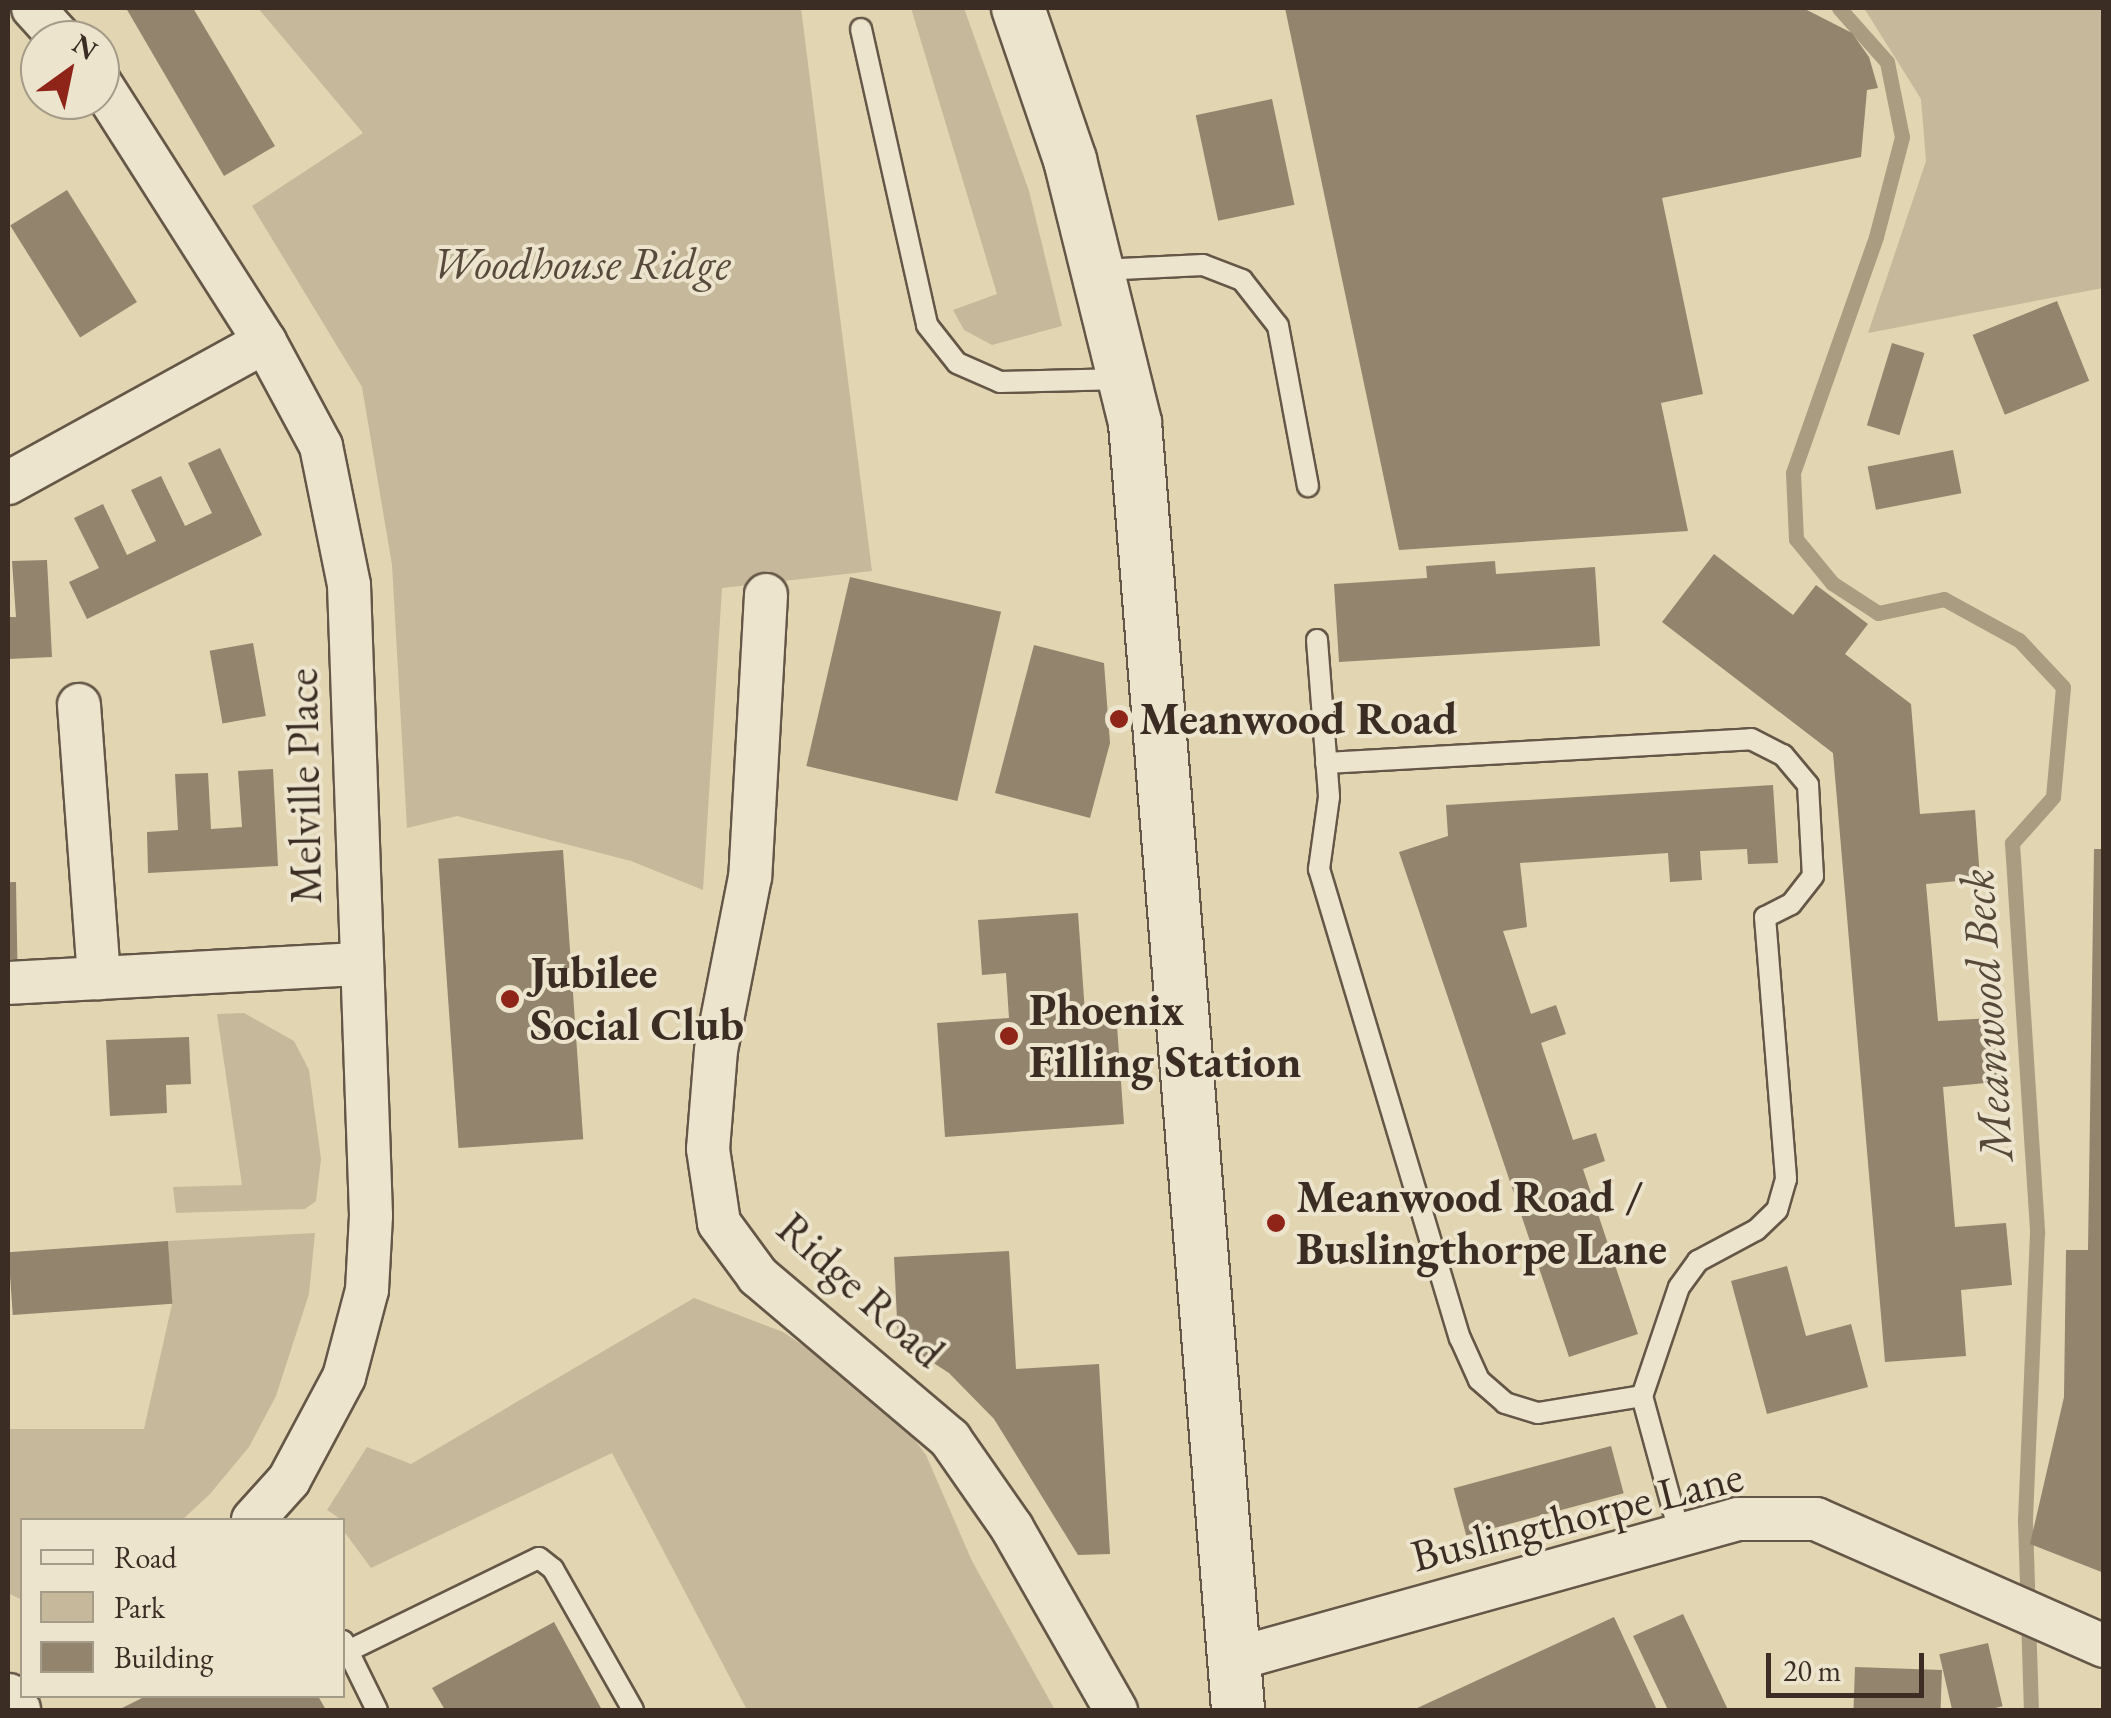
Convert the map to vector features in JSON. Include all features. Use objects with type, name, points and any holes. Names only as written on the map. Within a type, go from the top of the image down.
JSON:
[{"type":"street","points":[[1018,8],[1100,270],[1135,423],[1238,1710]]},
{"type":"street","name":"Melville Place","points":[[120,115],[264,342],[322,446],[349,585],[359,964],[371,1216],[367,1290],[344,1377],[268,1514]]},
{"type":"street","points":[[8,482],[264,342]]},
{"type":"street","name":"Ridge Road","points":[[766,595],[750,877],[716,1050],[708,1149],[719,1223],[758,1276],[950,1439],[1012,1528],[1116,1710]]},
{"type":"street","points":[[80,705],[98,978]]},
{"type":"street","points":[[8,984],[359,964]]},
{"type":"street","name":"Buslingthorpe Lane","points":[[1235,1658],[1738,1519],[1816,1519],[2100,1644]]},
{"type":"street","points":[[8,1700],[14,1710]]},
{"type":"lane","points":[[861,29],[927,325],[957,363],[1000,382],[1125,378]]},
{"type":"lane","points":[[1100,270],[1203,265],[1242,280],[1278,326],[1308,486]]},
{"type":"lane","points":[[1317,640],[1326,763],[1319,869],[1460,1338],[1479,1380],[1505,1403],[1538,1413],[1642,1396]]},
{"type":"lane","points":[[1326,763],[1751,739],[1784,755],[1808,785],[1812,876],[1791,904],[1764,917],[1786,1178],[1777,1210],[1756,1230],[1698,1261],[1678,1286],[1642,1396],[1680,1535]]},
{"type":"lane","points":[[377,1710],[345,1645],[539,1558],[553,1569],[634,1710]]},
{"type":"green space","name":"Woodhouse Ridge","points":[[258,8],[801,8],[872,571],[722,588],[703,890],[631,861],[457,816],[407,828],[392,565],[362,387],[252,206],[363,133]]},
{"type":"green space","points":[[911,8],[964,8],[1029,191],[1062,326],[992,345],[964,330],[953,310],[997,294]]},
{"type":"green space","points":[[1864,8],[2103,8],[2103,288],[1868,333],[1926,161],[1921,99]]},
{"type":"green space","points":[[244,1013],[294,1041],[309,1070],[321,1159],[316,1201],[305,1209],[176,1213],[173,1187],[242,1185],[217,1014]]},
{"type":"green space","points":[[315,1233],[309,1294],[276,1396],[249,1447],[184,1518],[20,1518],[20,1599],[8,1593],[8,1429],[144,1429],[172,1304],[168,1241]]},
{"type":"green space","points":[[694,1298],[783,1332],[885,1401],[926,1455],[972,1561],[1055,1710],[747,1710],[612,1453],[371,1568],[345,1533],[345,1518],[327,1510],[367,1447],[411,1464]]},
{"type":"building","points":[[126,8],[193,8],[275,146],[224,176]]},
{"type":"building","points":[[1285,8],[1803,8],[1852,33],[1869,57],[1878,88],[1867,90],[1861,157],[1662,198],[1703,394],[1661,403],[1688,531],[1399,550]]},
{"type":"building","points":[[1272,99],[1294,205],[1218,221],[1196,115]]},
{"type":"building","points":[[67,190],[137,302],[80,337],[10,226]]},
{"type":"building","points":[[2057,301],[2089,381],[2005,415],[1973,335]]},
{"type":"building","points":[[1892,343],[1925,353],[1899,435],[1867,425]]},
{"type":"building","points":[[220,448],[262,535],[87,619],[69,582],[99,568],[74,518],[103,504],[127,555],[156,541],[131,490],[161,476],[185,526],[212,513],[188,463]]},
{"type":"building","points":[[1953,450],[1961,493],[1876,510],[1868,467]]},
{"type":"building","points":[[1714,554],[1793,615],[1816,585],[1868,624],[1845,654],[1911,704],[1920,814],[1975,810],[1980,879],[1926,884],[1938,1021],[1992,1018],[1997,1082],[1943,1087],[1955,1227],[2006,1223],[2012,1285],[1961,1290],[1966,1356],[1885,1362],[1833,753],[1662,622]]},
{"type":"building","points":[[47,560],[52,657],[8,659],[8,617],[16,617],[12,561]]},
{"type":"building","points":[[1495,561],[1496,574],[1595,567],[1600,646],[1339,662],[1334,584],[1427,578],[1426,566]]},
{"type":"building","points":[[850,577],[1001,612],[957,801],[806,766]]},
{"type":"building","points":[[253,643],[266,716],[223,724],[210,651]]},
{"type":"building","points":[[1034,645],[1104,663],[1110,743],[1090,818],[995,793]]},
{"type":"building","points":[[273,769],[278,866],[148,873],[147,832],[178,830],[175,774],[208,773],[211,829],[242,827],[238,771]]},
{"type":"building","points":[[1773,785],[1778,863],[1748,864],[1747,849],[1700,851],[1702,880],[1670,882],[1668,853],[1520,863],[1527,927],[1503,931],[1531,1014],[1556,1005],[1566,1034],[1541,1043],[1573,1140],[1596,1133],[1605,1161],[1583,1169],[1638,1334],[1569,1357],[1399,852],[1448,836],[1446,805]]},
{"type":"building","points":[[2094,849],[2104,849],[2104,1573],[2030,1544],[2064,1397],[2066,1250],[2088,1250]]},
{"type":"building","name":"Jubilee Social Club","points":[[563,850],[583,1139],[459,1148],[438,859]]},
{"type":"building","points":[[8,882],[16,882],[17,959],[9,959]]},
{"type":"building","points":[[1078,913],[1085,1013],[1116,1011],[1124,1124],[945,1137],[937,1023],[1009,1018],[1006,973],[982,975],[978,920]]},
{"type":"building","points":[[189,1037],[191,1084],[166,1085],[167,1113],[110,1116],[106,1040]]},
{"type":"building","points":[[168,1241],[172,1304],[13,1315],[8,1252]]},
{"type":"building","points":[[1009,1251],[1016,1369],[1099,1364],[1110,1554],[1078,1555],[994,1419],[949,1373],[898,1340],[894,1257]]},
{"type":"building","points":[[1787,1266],[1806,1336],[1851,1324],[1868,1387],[1767,1414],[1731,1281]]},
{"type":"building","points":[[1611,1446],[1624,1493],[1466,1536],[1454,1488]]},
{"type":"building","points":[[1683,1614],[1728,1710],[1668,1710],[1633,1636]]},
{"type":"building","points":[[1614,1617],[1657,1710],[1413,1710]]},
{"type":"building","points":[[554,1622],[602,1710],[445,1710],[432,1688]]},
{"type":"building","points":[[1988,1643],[2003,1706],[1952,1710],[1939,1654]]},
{"type":"building","points":[[1855,1667],[1942,1670],[1941,1710],[1853,1710]]},
{"type":"building","points":[[142,1698],[319,1698],[326,1710],[118,1710]]},
{"type":"waterway","name":"Meanwood Beck","points":[[1839,8],[1887,62],[1902,137],[1876,237],[1793,473],[1796,539],[1832,583],[1878,613],[1944,599],[2019,640],[2063,687],[2053,797],[2012,843],[2037,1233],[2025,1521],[2031,1710]]},
{"type":"place","name":"Meanwood Road","points":[[1119,719]]},
{"type":"place","name":"Jubilee Social Club","points":[[510,999]]},
{"type":"place","name":"Phoenix Filling Station","points":[[1009,1036]]},
{"type":"place","name":"Meanwood Road / Buslingthorpe Lane","points":[[1276,1223]]}]
